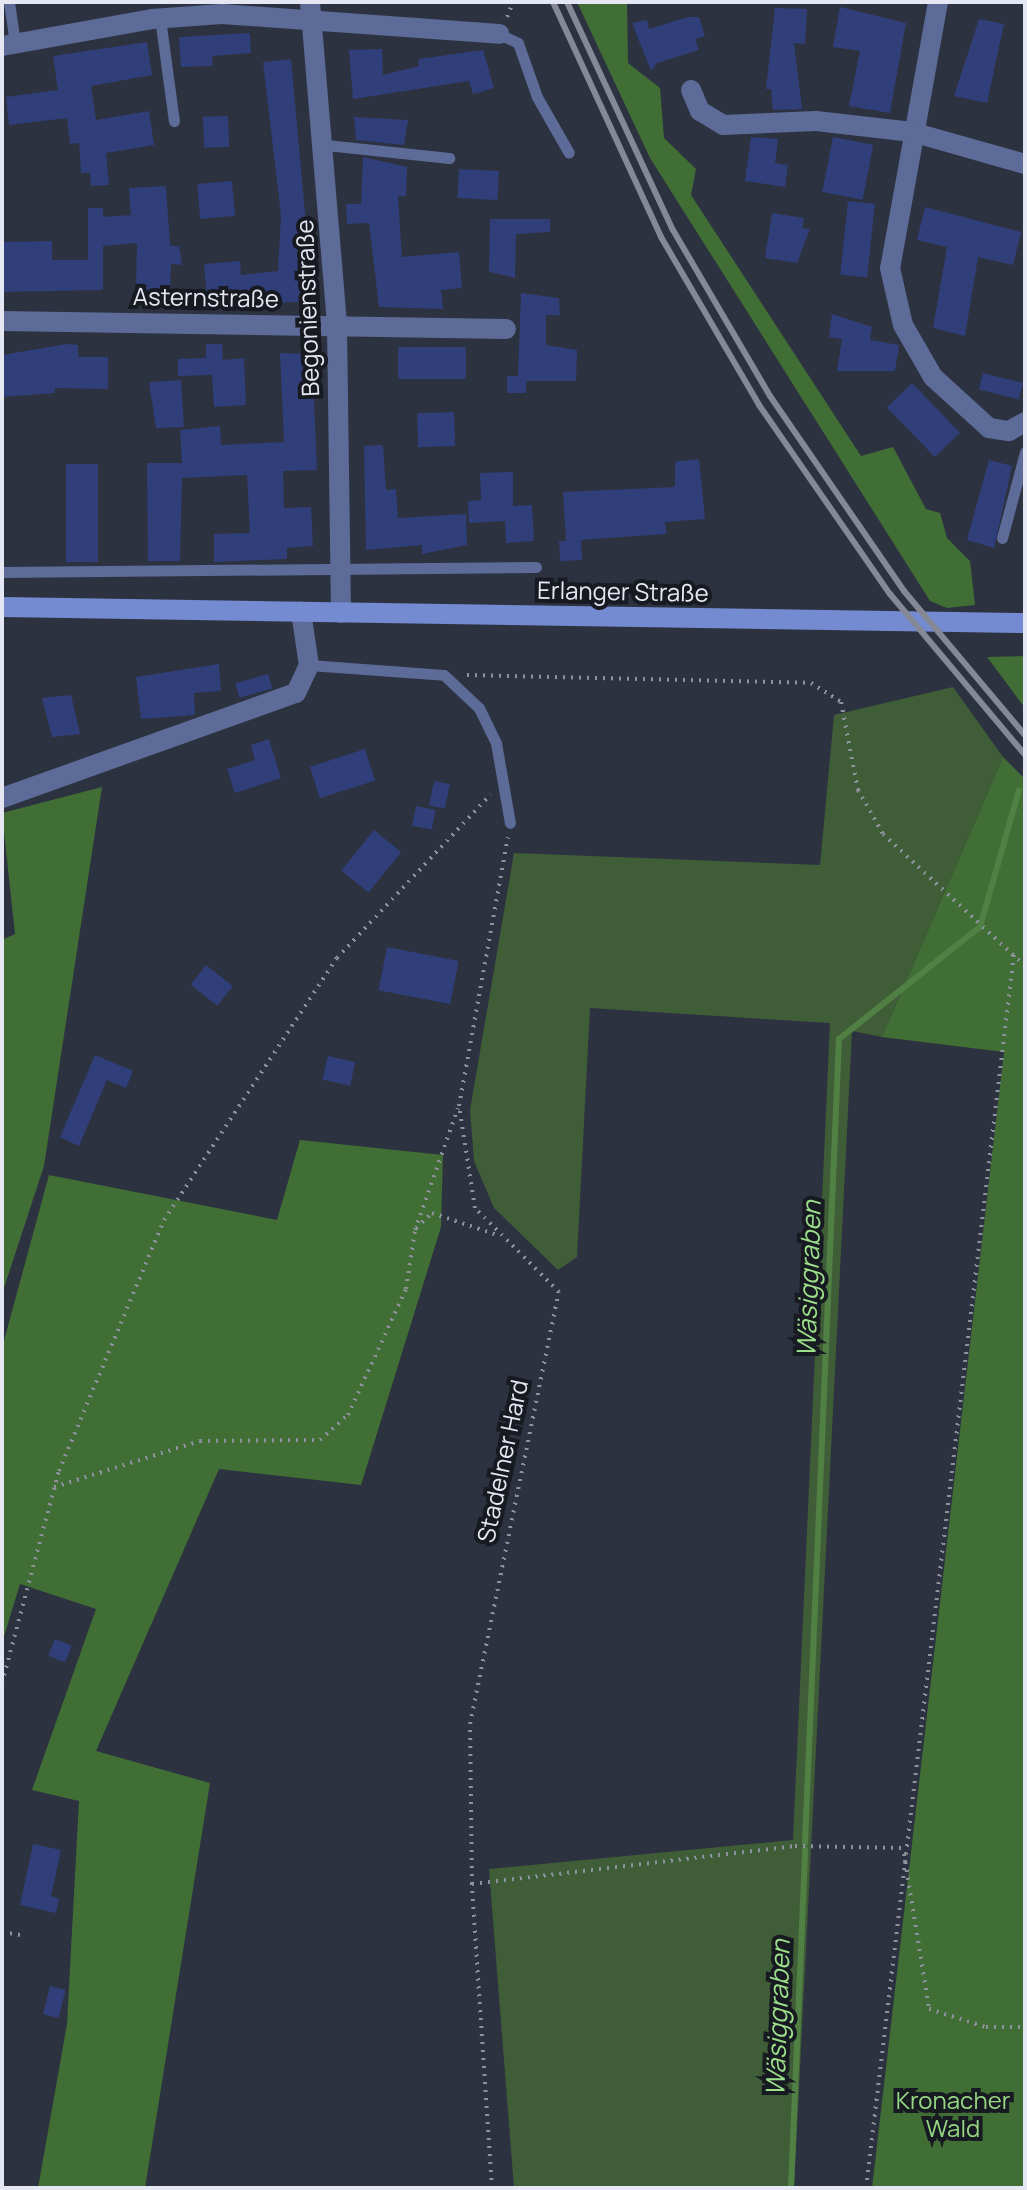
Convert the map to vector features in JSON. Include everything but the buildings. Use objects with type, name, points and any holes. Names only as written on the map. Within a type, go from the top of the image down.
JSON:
[{"type":"main road","name":"Erlanger Straße","points":[[2,607],[1025,623]]},
{"type":"street","points":[[938,2],[912,132],[890,268],[903,325],[933,377],[970,415],[1009,431],[1025,422]]},
{"type":"street","points":[[9,44],[160,18],[310,10],[499,34]]},
{"type":"street","name":"Begonienstraße","points":[[310,10],[326,145],[337,326],[337,570],[341,613]]},
{"type":"street","points":[[691,90],[700,111],[723,125],[816,121],[912,132],[1025,164]]},
{"type":"street","name":"Asternstraße","points":[[2,321],[506,329]]},
{"type":"street","points":[[2,798],[266,708],[296,693],[309,665],[301,612]]},
{"type":"lane","points":[[9,2],[9,44]]},
{"type":"lane","points":[[160,18],[174,121]]},
{"type":"lane","points":[[499,34],[518,43],[537,97],[569,153]]},
{"type":"lane","points":[[326,145],[449,158]]},
{"type":"lane","points":[[1002,538],[1025,452]]},
{"type":"lane","name":"Erlanger Straße","points":[[2,572],[536,567]]},
{"type":"lane","points":[[309,665],[444,675],[479,708],[496,743],[510,823]]},
{"type":"path","points":[[444,675],[811,683],[841,702],[858,790],[883,834],[1025,966]]},
{"type":"path","points":[[2,1683],[54,1487],[164,1220],[229,1116],[337,958],[503,781]]},
{"type":"path","name":"Stadelner Hard","points":[[492,2188],[472,1884],[470,1724],[559,1292],[475,1208],[459,1106],[510,823]]},
{"type":"path","points":[[866,2188],[902,1848],[1014,955]]},
{"type":"path","points":[[54,1487],[200,1441],[320,1440],[348,1415],[377,1363],[406,1289],[415,1230],[459,1106]]},
{"type":"path","points":[[415,1230],[432,1213],[500,1236]]},
{"type":"path","points":[[472,1884],[795,1846],[902,1848]]},
{"type":"path","points":[[902,1848],[925,1957],[929,2009],[986,2027],[1025,2027]]},
{"type":"path","points":[[2,1932],[22,1935]]},
{"type":"green space","points":[[577,2],[627,2],[628,63],[660,88],[664,138],[696,169],[691,195],[861,456],[893,447],[926,509],[940,513],[947,538],[970,561],[975,605],[947,608],[930,601],[650,158]]},
{"type":"green space","points":[[1025,656],[1025,708],[987,657]]},
{"type":"green space","points":[[953,687],[1003,757],[882,1037],[852,1031],[794,2188],[514,2188],[489,1869],[793,1840],[830,1023],[590,1008],[577,1257],[558,1270],[494,1208],[474,1161],[470,1110],[514,853],[820,865],[834,715]]},
{"type":"green space","name":"Kronacher Wald","points":[[1003,757],[1025,779],[1025,2188],[872,2188],[1004,1052],[882,1037]]},
{"type":"green space","points":[[102,787],[44,1166],[2,1294],[2,940],[15,934],[2,813]]},
{"type":"green space","points":[[300,1140],[443,1155],[441,1227],[361,1485],[219,1469],[96,1751],[210,1783],[145,2188],[38,2188],[67,2024],[79,1801],[32,1790],[96,1609],[20,1584],[2,1643],[2,1348],[49,1175],[277,1220]]},
{"type":"waterway","name":"Wäsiggraben","points":[[805,1843],[839,1039],[980,927],[1019,790]]},
{"type":"waterway","name":"Wäsiggraben","points":[[791,2188],[805,1849]]},
{"type":"railway","points":[[553,2],[661,237],[759,405],[890,594],[1025,755]]},
{"type":"railway","points":[[567,2],[673,230],[770,396],[904,591],[1025,735]]}]
